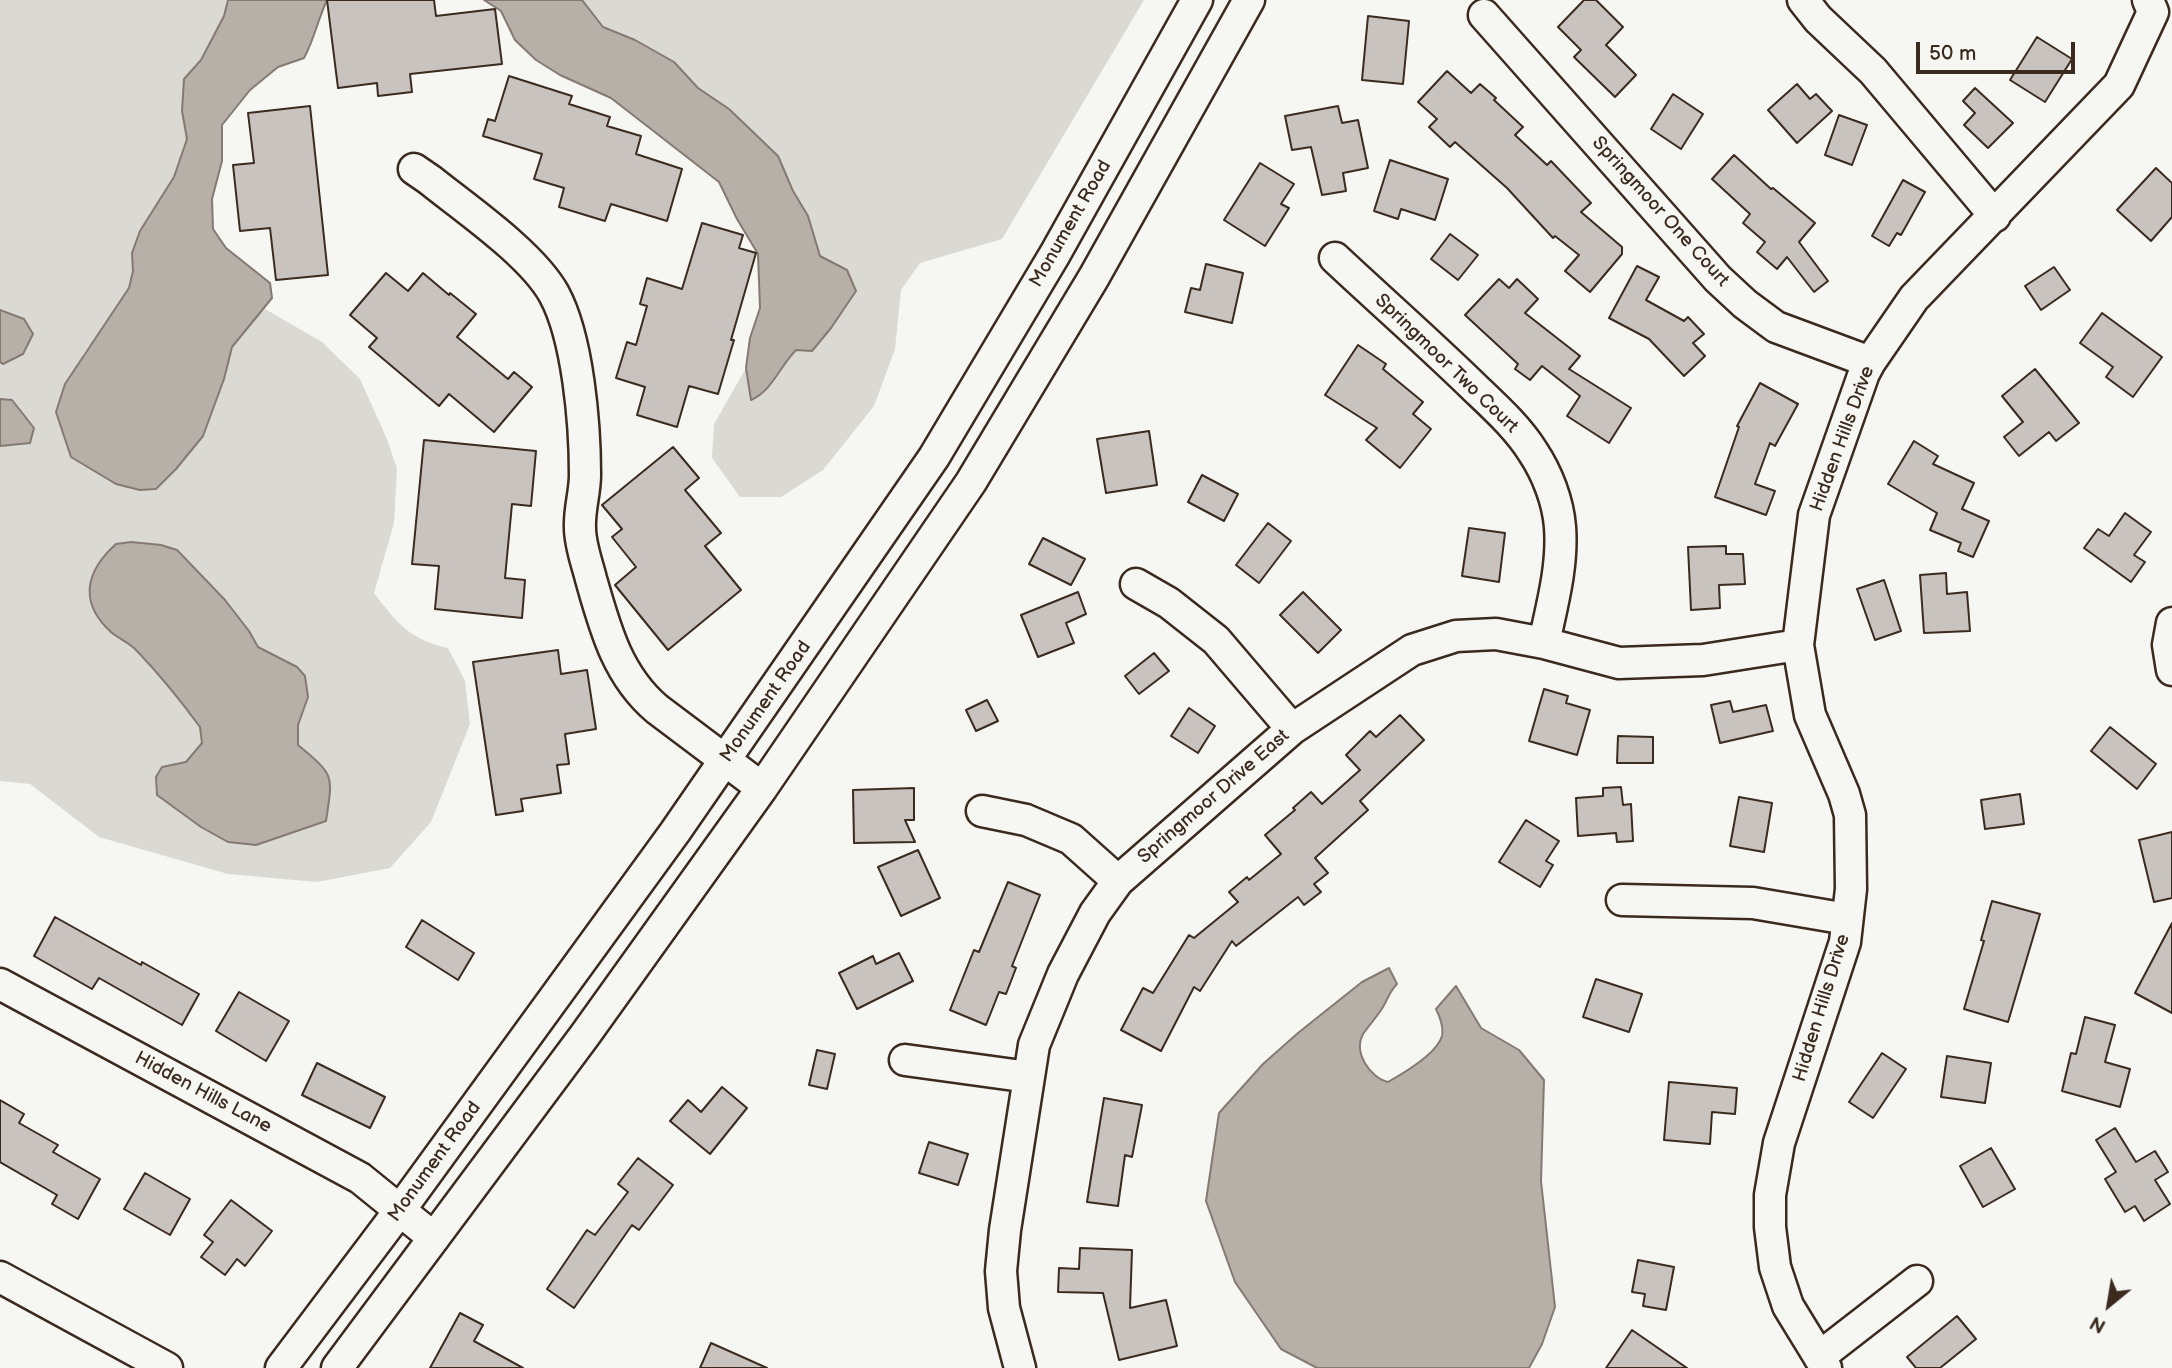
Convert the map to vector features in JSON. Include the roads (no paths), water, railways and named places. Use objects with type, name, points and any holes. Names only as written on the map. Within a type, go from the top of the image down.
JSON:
[{"type":"street","name":"Monument Road","points":[[281,1368],[549,1007],[724,762],[934,457],[1055,254],[1197,0]]},
{"type":"street","points":[[337,1368],[585,1035],[762,788],[971,482],[1094,277],[1249,0]]},
{"type":"street","points":[[1803,0],[1818,19],[1873,71],[1995,216]]},
{"type":"street","name":"Hidden Hills Drive","points":[[1822,1363],[1788,1306],[1775,1267],[1770,1227],[1770,1195],[1779,1143],[1845,942],[1852,867],[1850,815],[1844,794],[1810,715],[1798,645],[1814,515],[1870,362],[1914,298],[2119,85],[2158,8]]},
{"type":"street","name":"Springmoor One Court","points":[[1484,15],[1718,279],[1776,327],[1870,362]]},
{"type":"street","points":[[414,169],[540,272],[565,317],[574,350],[584,442],[585,477],[580,529],[612,649],[626,676],[646,700],[724,762],[762,788]]},
{"type":"street","name":"Springmoor Two Court","points":[[1335,258],[1460,373],[1508,420],[1533,451],[1556,503],[1560,526],[1557,582],[1544,643]]},
{"type":"street","points":[[1136,584],[1169,603],[1216,640],[1292,729]]},
{"type":"street","points":[[2172,623],[2168,645],[2172,670]]},
{"type":"street","name":"Springmoor Drive East","points":[[1020,1368],[1004,1308],[1002,1270],[1005,1230],[1034,1045],[1063,974],[1095,913],[1118,881],[1292,729],[1412,650],[1456,636],[1496,635],[1544,643],[1619,663],[1703,660],[1798,645]]},
{"type":"street","points":[[982,811],[1026,820],[1071,839],[1118,881]]},
{"type":"street","points":[[1622,900],[1753,904],[1847,919]]},
{"type":"street","name":"Hidden Hills Lane","points":[[0,984],[360,1178],[434,1238]]},
{"type":"street","points":[[549,1007],[585,1035]]},
{"type":"street","points":[[905,1060],[1029,1077]]},
{"type":"street","points":[[460,1128],[496,1156]]},
{"type":"street","points":[[0,1277],[167,1368]]},
{"type":"street","points":[[1822,1363],[1917,1281]]}]
